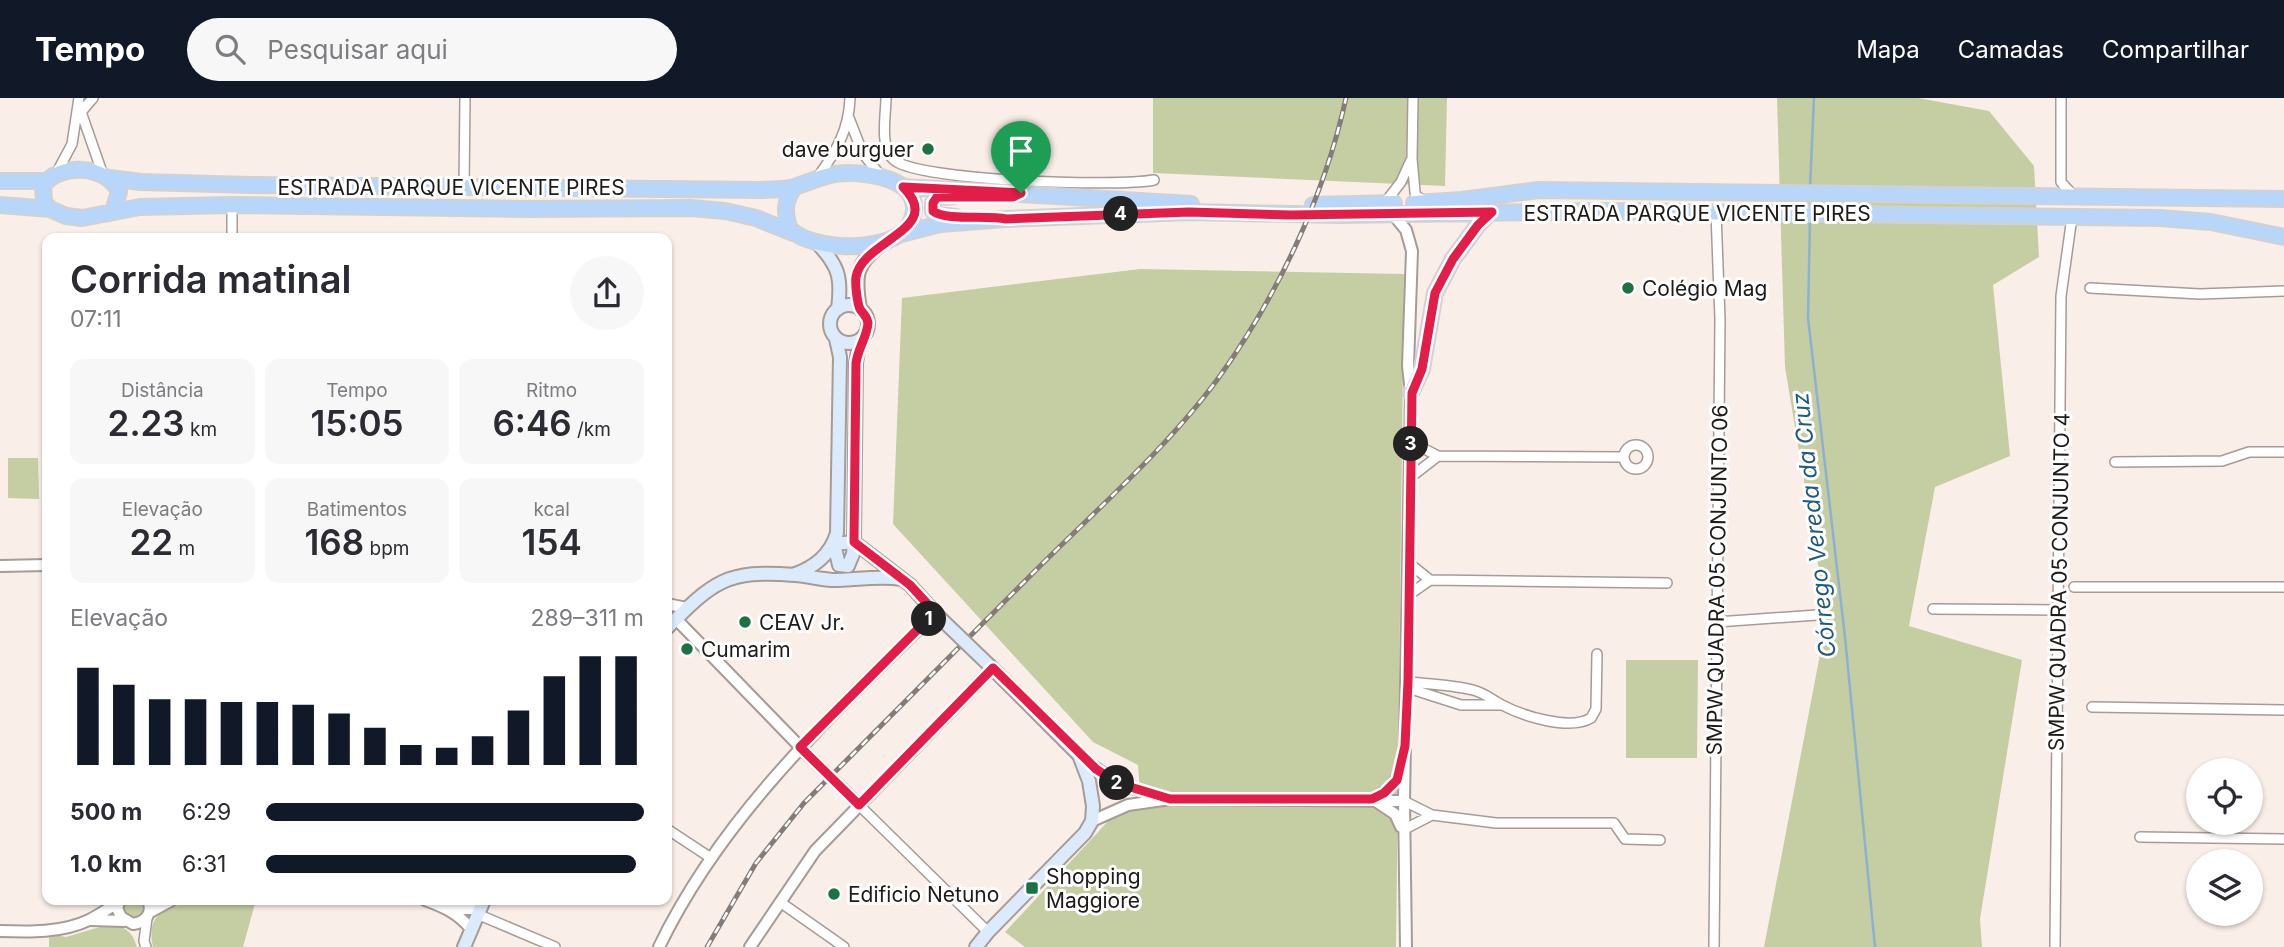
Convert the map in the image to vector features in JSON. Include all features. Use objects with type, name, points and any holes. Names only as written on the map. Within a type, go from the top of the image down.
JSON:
[{"type":"main road","points":[[0,181],[51,177],[74,171],[106,176],[119,192],[113,211],[101,216],[82,218],[66,216],[50,209],[0,205]]},
{"type":"main road","points":[[817,243],[831,258],[838,272],[841,288],[838,309],[830,324],[840,357],[838,519],[834,544],[839,565],[846,567],[850,564],[854,542],[856,363],[868,323],[860,309],[856,278],[870,253],[907,228],[914,213],[912,195],[903,187],[883,178],[843,173],[817,178],[794,187],[788,195],[786,218],[793,233],[817,243],[852,246],[887,241]]},
{"type":"main road","name":"ESTRADA PARQUE VICENTE PIRES","points":[[106,176],[125,181],[180,184],[762,190],[794,187]]},
{"type":"main road","points":[[50,209],[42,194],[51,177]]},
{"type":"main road","name":"ESTRADA PARQUE VICENTE PIRES","points":[[903,187],[1186,204],[1492,212],[1780,212],[2161,218],[2211,222],[2284,237]]},
{"type":"main road","name":"ESTRADA PARQUE VICENTE PIRES","points":[[901,233],[940,224],[1006,219],[1189,212],[1291,215],[1388,208],[1539,190],[2284,199]]},
{"type":"main road","points":[[1006,219],[938,215],[933,211],[933,203],[937,197],[946,195],[1013,197],[1021,193]]},
{"type":"main road","name":"ESTRADA PARQUE VICENTE PIRES","points":[[113,211],[141,207],[232,205],[691,208],[725,211],[756,218],[793,233]]},
{"type":"main road","points":[[1412,393],[1422,369],[1435,293],[1453,259],[1478,225],[1492,212]]},
{"type":"main road","points":[[838,309],[849,305],[860,309]]},
{"type":"main road","points":[[836,339],[855,343],[863,338]]},
{"type":"main road","points":[[793,575],[809,569],[834,544],[854,542],[902,579],[1079,755],[1090,788],[1092,821],[1085,834],[976,947]]},
{"type":"main road","points":[[672,621],[701,594],[726,579],[751,575],[793,575],[828,580],[873,576],[902,579]]},
{"type":"main road","points":[[464,947],[480,908]]},
{"type":"street","points":[[79,105],[93,98]]},
{"type":"street","points":[[464,187],[465,98]]},
{"type":"street","points":[[817,178],[835,151],[849,118],[850,98]]},
{"type":"street","points":[[886,98],[886,148],[894,161],[909,167],[994,178],[1090,184],[1134,184],[1154,180]]},
{"type":"street","points":[[1413,98],[1412,159],[1415,192],[1419,198],[1430,203]]},
{"type":"street","points":[[2061,98],[2062,181],[2076,197]]},
{"type":"street","points":[[79,105],[106,176]]},
{"type":"street","points":[[51,177],[72,144],[79,105]]},
{"type":"street","points":[[849,118],[863,154],[883,178]]},
{"type":"street","points":[[1408,946],[1404,801],[1410,564],[1412,393],[1408,366],[1412,251],[1406,230],[1388,208],[1412,159]]},
{"type":"street","points":[[232,205],[232,233]]},
{"type":"street","name":"SMPW QUADRA 05 CONJUNTO 06","points":[[1714,947],[1720,319],[1716,213]]},
{"type":"street","name":"SMPW QUADRA 05 CONJUNTO 4","points":[[2055,947],[2061,296],[2072,217]]},
{"type":"street","points":[[2090,288],[2200,294],[2284,291]]},
{"type":"street","points":[[1411,442],[1438,456],[1624,457]]},
{"type":"street","points":[[1636,445],[1646,450],[1650,457],[1643,467],[1636,469],[1626,464],[1624,457],[1629,447],[1636,445]]},
{"type":"street","points":[[2115,462],[2222,461],[2249,452],[2284,452]]},
{"type":"street","points":[[1411,477],[1438,456]]},
{"type":"street","points":[[1410,564],[1430,580]]},
{"type":"street","points":[[0,566],[42,565]]},
{"type":"street","points":[[1409,594],[1430,580],[1667,583]]},
{"type":"street","points":[[2074,587],[2284,587]]},
{"type":"street","points":[[672,605],[687,608]]},
{"type":"street","points":[[1933,609],[2058,610]]},
{"type":"street","points":[[659,947],[673,917],[751,802],[800,747],[937,614]]},
{"type":"street","points":[[1717,622],[1817,615]]},
{"type":"street","points":[[672,625],[809,755],[988,932]]},
{"type":"street","points":[[1408,685],[1461,705],[1500,705],[1548,721],[1588,721],[1595,709],[1597,654]]},
{"type":"street","points":[[751,947],[815,851],[991,667]]},
{"type":"street","points":[[1408,685],[1469,689],[1490,697],[1500,705]]},
{"type":"street","points":[[2092,707],[2284,710]]},
{"type":"street","points":[[1372,799],[1384,793],[1397,780],[1405,746]]},
{"type":"street","points":[[1079,755],[1117,783],[1170,799]]},
{"type":"street","points":[[1092,821],[1128,805],[1170,799],[1372,799],[1404,801],[1432,815],[1496,823],[1614,823],[1625,839],[1660,840]]},
{"type":"street","points":[[1372,799],[1390,809],[1398,818],[1405,869]]},
{"type":"street","points":[[1405,829],[1432,815]]},
{"type":"street","points":[[672,832],[711,858]]},
{"type":"street","points":[[2140,837],[2284,839]]},
{"type":"street","points":[[780,902],[844,947]]},
{"type":"street","points":[[88,920],[112,905]]},
{"type":"street","points":[[119,905],[118,913],[145,944]]},
{"type":"street","points":[[145,944],[148,905]]},
{"type":"street","points":[[0,932],[52,929],[88,920],[138,923],[164,905]]},
{"type":"street","points":[[439,905],[460,916],[471,929]]},
{"type":"street","points":[[448,908],[480,908],[555,947]]},
{"type":"green space","points":[[1153,98],[1447,98],[1445,186],[1153,173]]},
{"type":"green space","points":[[1777,98],[1918,98],[1989,111],[2034,166],[2039,257],[1993,285],[2010,456],[1935,487],[1909,626],[2022,660],[1980,919],[1982,947],[1764,947],[1827,618],[1785,367]]},
{"type":"green space","points":[[1140,269],[1404,274],[1396,947],[1025,947],[1005,932],[1112,817],[1141,806],[1138,765],[1093,742],[893,524],[902,298]]},
{"type":"green space","points":[[8,458],[38,458],[39,499],[8,498]]},
{"type":"green space","points":[[1626,660],[1698,660],[1697,758],[1626,758]]},
{"type":"green space","points":[[119,905],[149,905],[150,912],[128,923]]},
{"type":"green space","points":[[255,905],[243,947],[153,947],[151,935],[156,918],[176,906]]},
{"type":"green space","points":[[110,924],[128,931],[137,947],[49,947],[49,934],[66,937]]},
{"type":"waterway","name":"Córrego Vereda da Cruz","points":[[1810,188],[1814,98]]},
{"type":"waterway","name":"Córrego Vereda da Cruz","points":[[1810,219],[1808,318],[1845,637],[1875,947]]},
{"type":"railway","points":[[707,947],[756,863],[804,803],[1153,455],[1217,380],[1259,315],[1296,245],[1325,173],[1346,98]]},
{"type":"place","name":"dave burguer","points":[[928,149]]},
{"type":"place","name":"Colégio Mag","points":[[1628,288]]},
{"type":"place","name":"CEAV Jr.","points":[[745,622]]},
{"type":"place","name":"Cumarim","points":[[687,649]]},
{"type":"place","name":"Shopping Maggiore","points":[[1032,888]]},
{"type":"place","name":"Edificio Netuno","points":[[834,894]]},
{"type":"route","points":[[903,187],[1021,193],[1013,197],[946,195],[937,197],[933,203],[933,211],[938,215],[955,217],[994,216],[1006,219],[1189,212],[1291,215],[1492,212],[1478,225],[1453,259],[1435,293],[1422,369],[1412,393],[1405,746],[1400,774],[1384,793],[1372,799],[1170,799],[1130,788],[1107,778],[1079,755],[993,668],[859,805],[800,747],[935,612],[910,585],[854,542],[856,363],[868,328],[867,317],[860,309],[856,278],[861,264],[870,253],[907,228],[912,220],[912,195],[903,187]]}]
